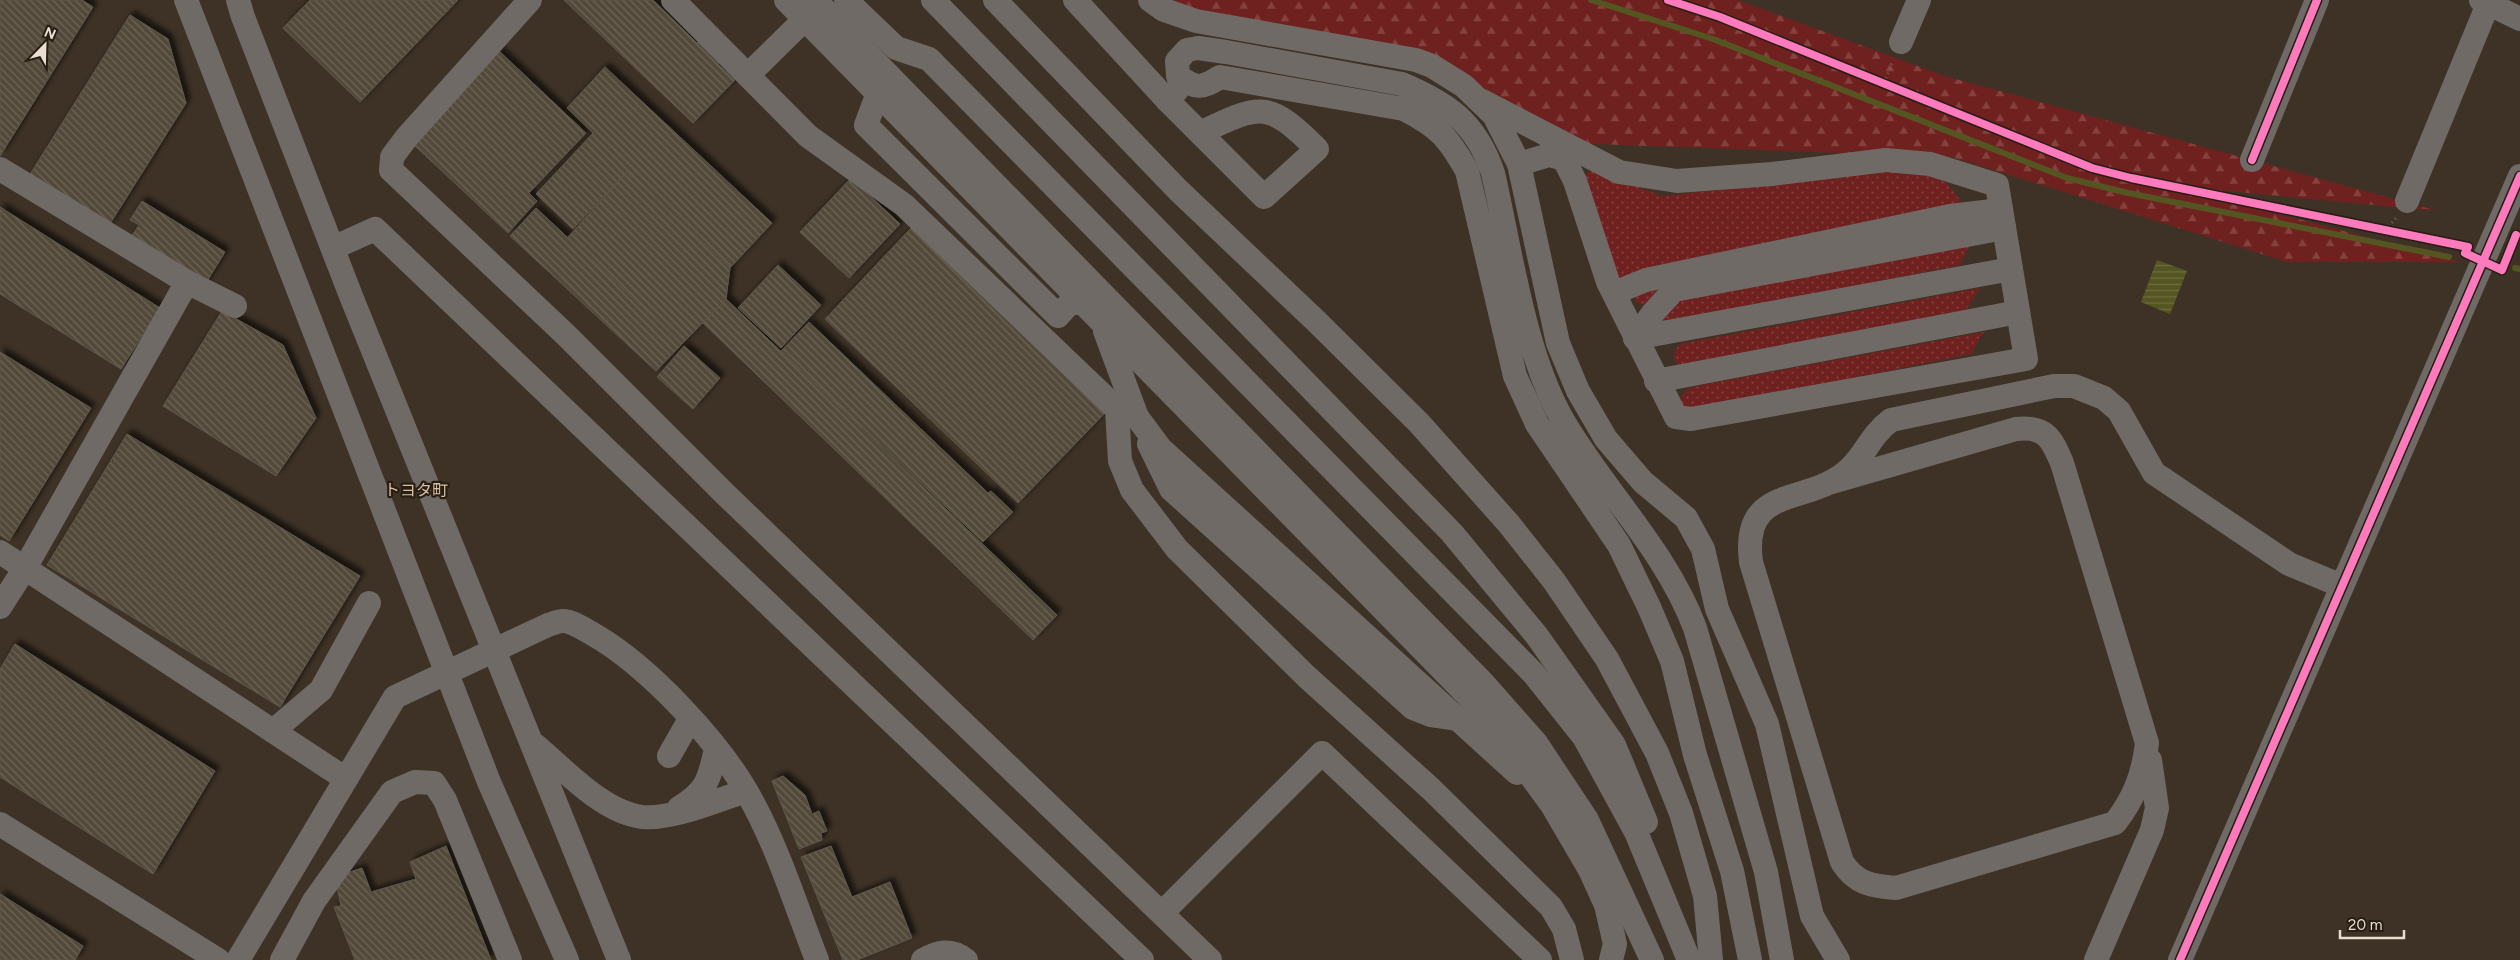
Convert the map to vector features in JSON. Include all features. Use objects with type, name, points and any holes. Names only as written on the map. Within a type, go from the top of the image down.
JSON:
[{"type":"street","points":[[186,0],[489,782],[567,960]]},
{"type":"street","points":[[238,0],[333,248],[619,960]]},
{"type":"street","points":[[530,0],[407,137],[392,157],[391,170],[566,335],[725,494],[1210,960]]},
{"type":"street","points":[[673,0],[808,136],[904,205],[1118,409],[1120,461],[1129,483],[1146,510],[1171,541],[1307,677],[1431,789],[1551,907],[1564,929],[1572,960]]},
{"type":"street","points":[[786,0],[810,10],[1483,683],[1536,743],[1587,820],[1652,960]]},
{"type":"street","points":[[846,0],[896,48],[930,59],[1534,674],[1584,737],[1636,832],[1689,960]]},
{"type":"street","points":[[933,0],[1452,533],[1537,636],[1614,745],[1663,864],[1696,960]]},
{"type":"street","points":[[995,0],[1178,190],[1316,321],[1419,423],[1509,524],[1554,581],[1607,659],[1656,753],[1681,813],[1704,896],[1711,960]]},
{"type":"street","points":[[1075,0],[1200,133]]},
{"type":"street","points":[[1150,0],[1164,10],[1196,21],[1416,60],[1450,76],[1482,101],[1619,172],[1677,181],[1772,174],[1886,160],[1930,164],[1997,185],[2026,358],[1691,419],[1676,417],[1656,381],[1614,292],[1575,180],[1564,159],[1549,154],[1518,164]]},
{"type":"street","points":[[1902,42],[1918,0]]},
{"type":"street","points":[[2252,160],[2317,0]]},
{"type":"street","points":[[2407,201],[2484,2],[2520,19]]},
{"type":"street","points":[[748,74],[810,10]]},
{"type":"street","points":[[810,10],[878,93],[1485,713],[1552,805],[1590,870],[1606,906],[1615,944],[1611,960]]},
{"type":"street","points":[[1750,960],[1732,871],[1695,755],[1672,661],[1649,607],[1619,545],[1537,424],[1515,376],[1467,171],[1452,144],[1429,122],[1404,109],[1220,77],[1205,86],[1191,86],[1178,76],[1177,61],[1187,50],[1198,48],[1226,52],[1402,84],[1428,95],[1451,109],[1472,129],[1486,151],[1494,173],[1531,345],[1545,381],[1564,423],[1665,567],[1684,600],[1698,637],[1766,872],[1782,960]]},
{"type":"street","points":[[1167,100],[1185,81]]},
{"type":"street","points":[[1482,101],[1506,137],[1518,164],[1558,343],[1578,391],[1606,439],[1643,482],[1686,518],[1703,549],[1717,609],[1766,724],[1812,916],[1838,960]]},
{"type":"street","points":[[1575,180],[1579,171],[1595,160]]},
{"type":"street","points":[[0,169],[187,282],[235,306]]},
{"type":"street","points":[[2180,960],[2520,176]]},
{"type":"street","points":[[1614,292],[1646,280],[1950,216],[2003,219]]},
{"type":"street","points":[[1636,338],[1653,313],[1674,290],[2003,219]]},
{"type":"street","points":[[333,248],[375,229],[1142,960]]},
{"type":"street","points":[[1636,338],[2011,269]]},
{"type":"street","points":[[0,607],[25,568],[187,282]]},
{"type":"street","points":[[1656,381],[2018,312]]},
{"type":"street","points":[[1101,321],[1137,417],[1160,448],[1552,805]]},
{"type":"street","points":[[1832,482],[1846,472],[1877,430],[1891,420],[2054,386],[2074,386],[2104,398],[2119,411],[2154,473],[2289,564],[2342,586]]},
{"type":"street","points":[[2096,960],[2152,830],[2157,808],[2147,743],[2062,463],[2048,436],[2032,427],[2016,429],[1832,482],[1773,503],[1760,512],[1748,541],[1751,562],[1836,844],[1842,862],[1850,875],[1874,886],[1896,888],[2115,823],[2139,784],[2147,743]]},
{"type":"street","points":[[0,552],[346,779]]},
{"type":"street","points":[[273,731],[321,690],[369,603]]},
{"type":"street","points":[[238,960],[395,696],[548,624],[563,621],[578,626],[608,642],[655,681],[716,749],[754,804],[817,960]]},
{"type":"street","points":[[669,756],[690,719]]},
{"type":"street","points":[[533,744],[606,804],[641,816],[667,815],[746,791]]},
{"type":"street","points":[[667,815],[698,796],[710,776],[716,749]]},
{"type":"street","points":[[1162,913],[1322,753],[1540,960]]},
{"type":"street","points":[[282,960],[314,900],[392,792],[415,782],[434,783],[445,800],[510,960]]},
{"type":"street","points":[[0,824],[218,960]]},
{"type":"street","points":[[923,960],[940,952],[958,954],[966,960]]},
{"type":"path","points":[[1875,80],[1893,87]]},
{"type":"green space","points":[[1172,0],[1738,0],[1945,76],[2438,211],[2173,186],[2461,262],[2287,262],[1952,157],[1567,143],[1438,61],[1190,10]]},
{"type":"green space","points":[[1593,170],[1662,196],[1898,171],[1928,176],[1946,182],[1961,201],[1942,214],[1617,278],[1584,178],[1587,173]]},
{"type":"green space","points":[[1972,240],[1960,265],[1669,323],[1660,320],[1673,300]]},
{"type":"green space","points":[[1662,285],[1645,304],[1637,303],[1635,300],[1636,295]]},
{"type":"green space","points":[[1980,288],[1966,310],[1678,365],[1674,357],[1680,344]]},
{"type":"green space","points":[[1984,332],[1971,354],[1691,411],[1684,407],[1681,401],[1681,395],[1691,387]]},
{"type":"shaded area","points":[[2157,260],[2187,271],[2170,314],[2141,302]]},
{"type":"building","points":[[0,0],[82,0],[93,7],[0,156]]},
{"type":"building","points":[[310,0],[458,0],[360,102],[283,28]]},
{"type":"building","points":[[564,0],[653,0],[697,43],[701,39],[720,57],[718,64],[735,80],[693,123]]},
{"type":"building","points":[[130,15],[168,39],[186,103],[108,227],[27,179]]},
{"type":"building","points":[[499,51],[586,133],[529,193],[537,201],[508,233],[412,143]]},
{"type":"building","points":[[605,67],[772,223],[730,268],[627,172],[573,229],[536,194],[593,133],[567,108]]},
{"type":"building","points":[[627,172],[730,268],[726,299],[682,344],[568,237]]},
{"type":"building","points":[[851,178],[900,224],[849,278],[800,232]]},
{"type":"building","points":[[142,201],[225,252],[204,286],[129,240],[139,225],[130,220]]},
{"type":"building","points":[[0,207],[160,308],[121,369],[0,294]]},
{"type":"building","points":[[536,208],[682,344],[656,371],[510,236]]},
{"type":"building","points":[[911,228],[1105,413],[1018,503],[825,319]]},
{"type":"building","points":[[778,265],[821,305],[781,348],[738,308]]},
{"type":"building","points":[[726,299],[1057,615],[1033,640],[703,323]]},
{"type":"building","points":[[222,311],[283,345],[316,418],[276,476],[163,406]]},
{"type":"building","points":[[809,322],[988,493],[991,491],[1013,512],[983,542],[781,351]]},
{"type":"building","points":[[684,346],[720,378],[693,409],[657,377]]},
{"type":"building","points":[[0,352],[91,408],[9,541],[0,535]]},
{"type":"building","points":[[127,434],[360,576],[280,707],[47,565]]},
{"type":"building","points":[[15,644],[215,771],[153,874],[0,777],[0,669]]},
{"type":"building","points":[[783,776],[805,795],[812,814],[819,811],[827,831],[821,833],[822,840],[799,849],[772,781]]},
{"type":"building","points":[[446,846],[491,960],[355,960],[334,907],[341,906],[335,877],[362,868],[371,892],[416,879],[410,862]]},
{"type":"building","points":[[831,846],[852,897],[890,882],[912,938],[857,960],[843,960],[801,857]]},
{"type":"building","points":[[0,894],[83,946],[75,960],[0,960]]},
{"type":"waterway","points":[[1591,0],[1713,39],[2067,178],[2128,193],[2449,257]]},
{"type":"waterway","points":[[2515,268],[2520,269]]},
{"type":"cycle path","points":[[1668,0],[1720,17],[2092,168],[2131,178],[2468,247],[2465,253],[2502,270],[2516,235]]},
{"type":"cycle path","points":[[2252,160],[2317,0]]},
{"type":"cycle path","points":[[2180,960],[2520,176]]},
{"type":"district","name":"トヨタ町","points":[[416,490]]}]
